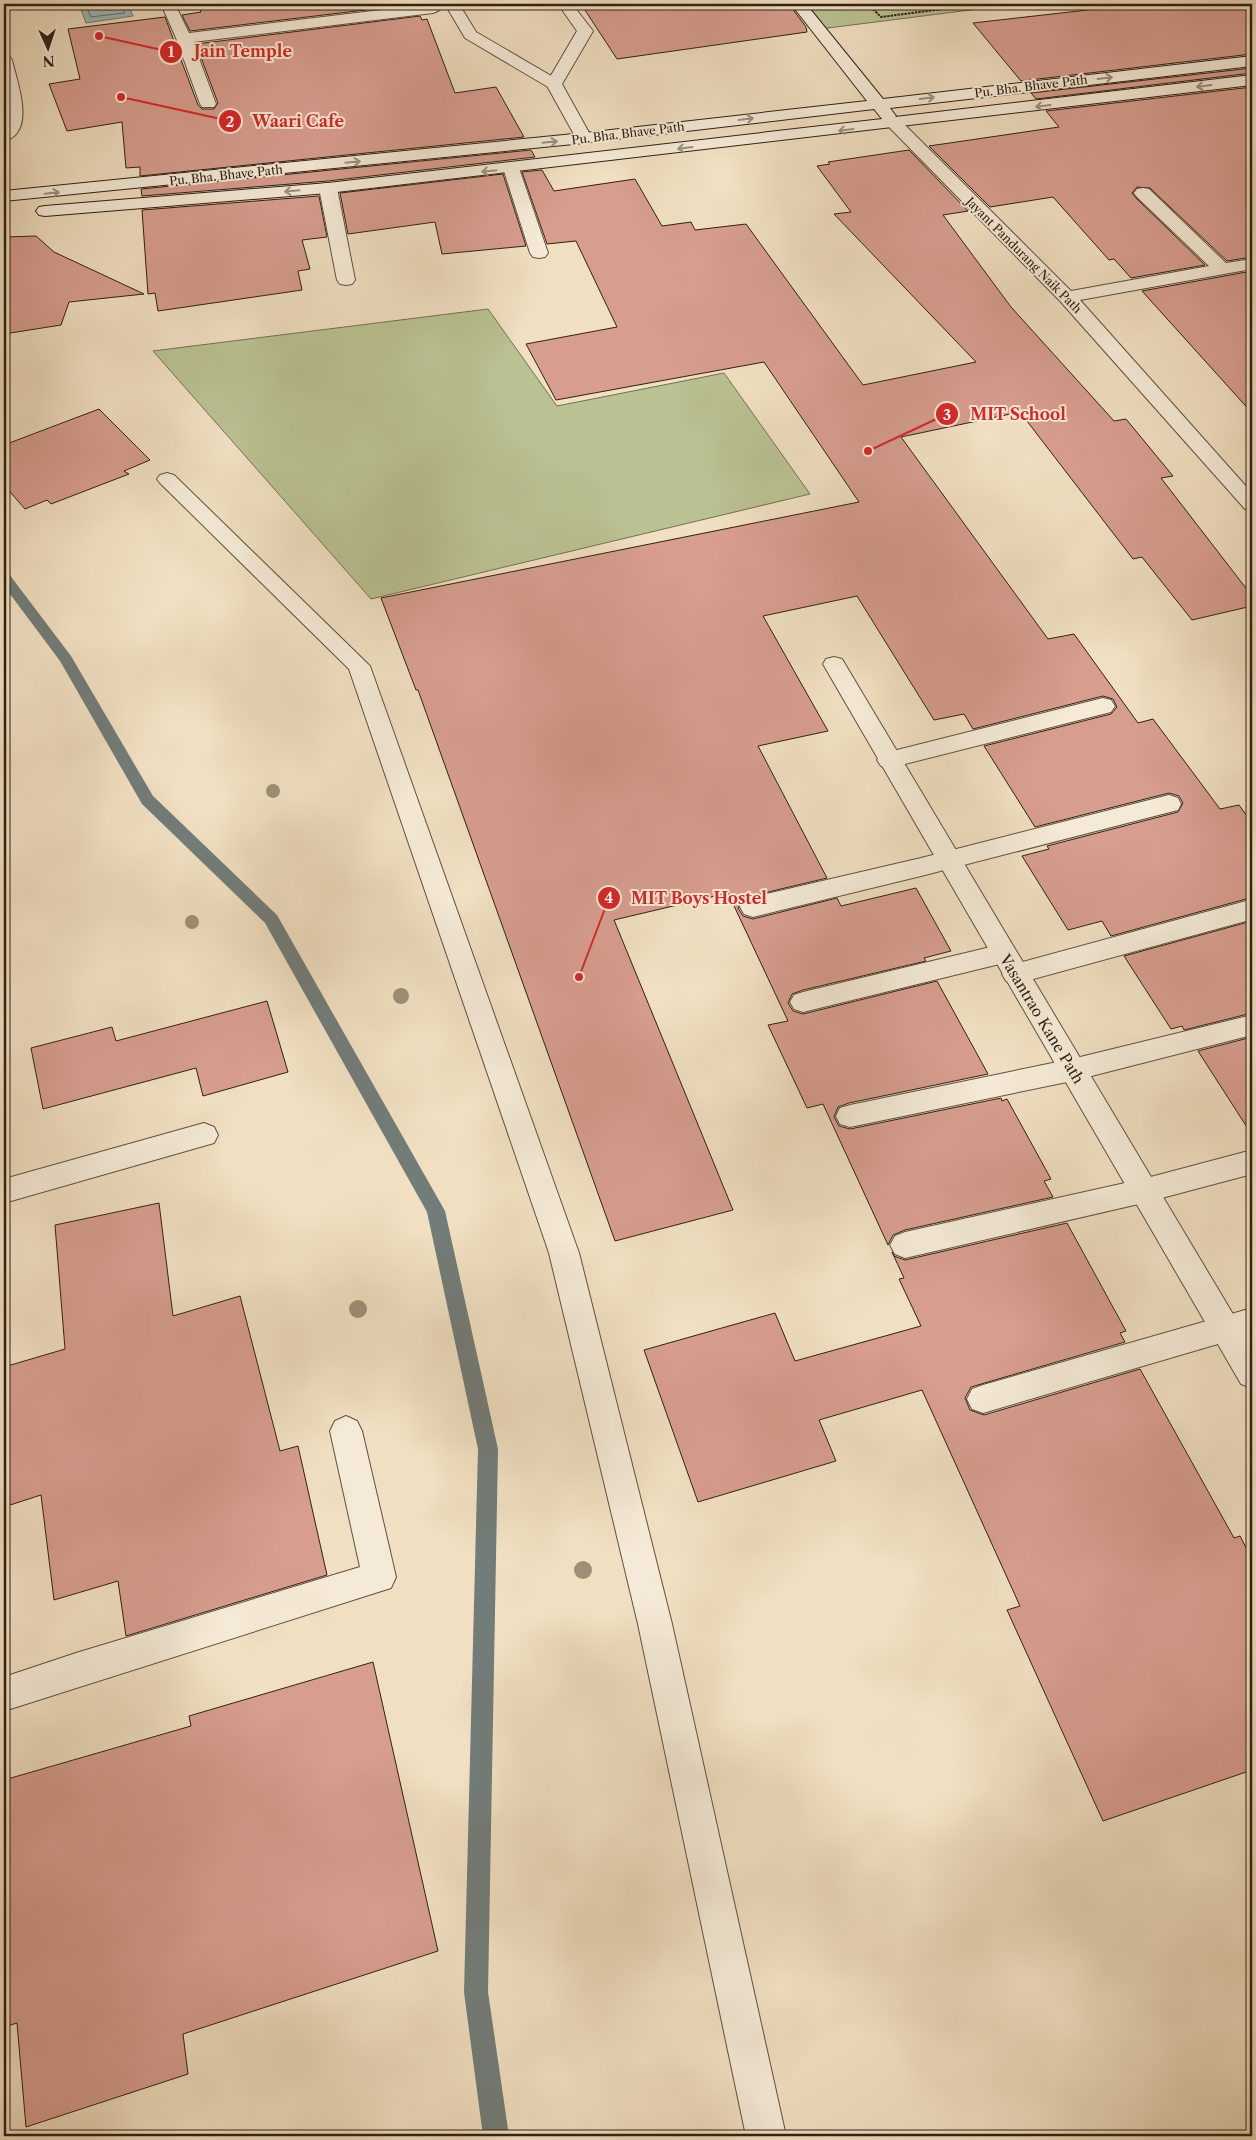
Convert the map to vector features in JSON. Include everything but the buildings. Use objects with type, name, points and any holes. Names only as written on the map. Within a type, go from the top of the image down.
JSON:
[{"type":"street","points":[[168,4],[184,38],[208,104]]},
{"type":"street","points":[[452,4],[470,35],[554,84],[584,138]]},
{"type":"street","points":[[554,84],[585,31],[565,4]]},
{"type":"street","name":"Jayant Pandurang Naik Path","points":[[798,4],[895,124],[1067,297],[1252,505]]},
{"type":"street","points":[[184,38],[433,8]]},
{"type":"street","points":[[4,60],[16,113],[12,128],[4,136]]},
{"type":"street","name":"Pu. Bha. Bhave Path","points":[[4,196],[584,138],[1252,61]]},
{"type":"street","name":"Pu. Bha. Bhave Path","points":[[31,212],[328,188],[895,124],[1252,80]]},
{"type":"street","points":[[511,168],[539,253]]},
{"type":"street","points":[[328,188],[346,280]]},
{"type":"street","points":[[1143,193],[1222,269]]},
{"type":"street","points":[[1067,297],[1252,264]]},
{"type":"street","points":[[1227,476],[1252,472]]},
{"type":"street","points":[[167,479],[359,666],[564,1253],[655,1624],[766,2136]]},
{"type":"street","name":"Vasantrao Kane Path","points":[[834,664],[1144,1191],[1239,1325],[1252,1374]]},
{"type":"street","points":[[889,760],[1103,706]]},
{"type":"street","points":[[753,907],[1169,804]]},
{"type":"street","points":[[803,1002],[1009,964],[1246,911]]},
{"type":"street","points":[[850,1116],[1072,1070],[1252,1025]]},
{"type":"street","points":[[4,1191],[204,1135]]},
{"type":"street","points":[[905,1245],[1144,1191],[1252,1162]]},
{"type":"street","points":[[983,1399],[1239,1325]]},
{"type":"street","points":[[4,1694],[85,1667],[379,1577],[346,1431]]},
{"type":"path","points":[[868,4],[881,17],[981,4]]},
{"type":"green space","points":[[798,4],[1018,4],[820,29]]},
{"type":"green space","points":[[488,309],[557,406],[724,373],[810,494],[371,599],[153,351]]},
{"type":"water","points":[[79,4],[128,4],[133,16],[86,23]]},
{"type":"waterway","points":[[4,577],[66,659],[147,800],[271,919],[436,1211],[488,1449],[476,1992],[496,2136]]},
{"type":"place","name":"Jain Temple","points":[[99,36]]},
{"type":"place","name":"Waari Cafe","points":[[121,97]]},
{"type":"place","name":"MIT School","points":[[868,451]]},
{"type":"place","name":"MIT Boys Hostel","points":[[579,977]]}]
